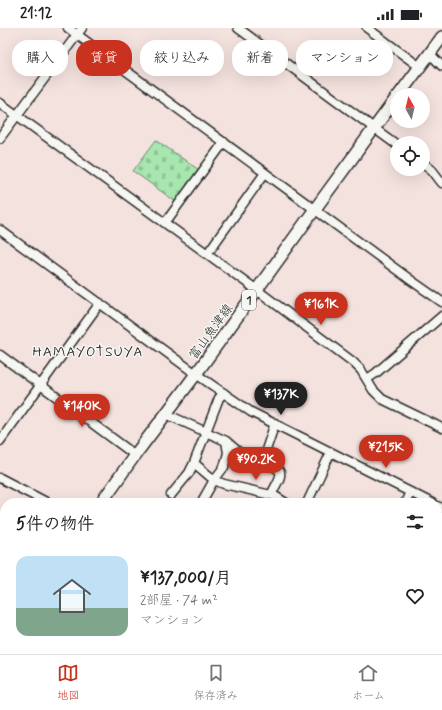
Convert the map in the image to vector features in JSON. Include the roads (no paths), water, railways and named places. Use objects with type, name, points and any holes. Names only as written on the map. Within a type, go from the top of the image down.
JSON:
[{"type":"main road","name":"富山魚津線","points":[[404,88],[442,37]]},
{"type":"main road","name":"富山魚津線","points":[[104,498],[196,374],[390,107]]},
{"type":"street","points":[[68,28],[79,31],[265,173],[442,302]]},
{"type":"street","points":[[238,28],[390,140]]},
{"type":"street","points":[[366,28],[420,67]]},
{"type":"street","points":[[0,138],[79,31]]},
{"type":"street","points":[[430,54],[442,66]]},
{"type":"street","points":[[0,103],[257,290],[353,362],[361,370],[373,390],[382,399],[442,428]]},
{"type":"street","points":[[165,223],[224,142]]},
{"type":"street","points":[[430,168],[441,180]]},
{"type":"street","points":[[207,254],[265,173]]},
{"type":"street","points":[[0,230],[196,374],[251,412],[422,498]]},
{"type":"street","points":[[0,441],[100,304]]},
{"type":"street","points":[[367,379],[442,316]]},
{"type":"street","points":[[0,355],[135,454]]},
{"type":"street","points":[[171,495],[189,473],[219,398],[224,393]]},
{"type":"street","points":[[166,414],[226,441],[249,461],[275,466],[280,471],[281,475],[271,495]]},
{"type":"street","points":[[264,464],[265,453],[275,424]]},
{"type":"street","points":[[204,498],[214,480],[224,467],[228,453],[226,441]]},
{"type":"street","points":[[309,498],[331,452]]},
{"type":"street","points":[[194,463],[214,480],[233,487],[271,495],[278,498]]},
{"type":"street","points":[[0,478],[38,498]]},
{"type":"street","points":[[407,498],[410,492]]},
{"type":"district","name":"HAMAYOTSUYA","points":[[88,351]]}]
